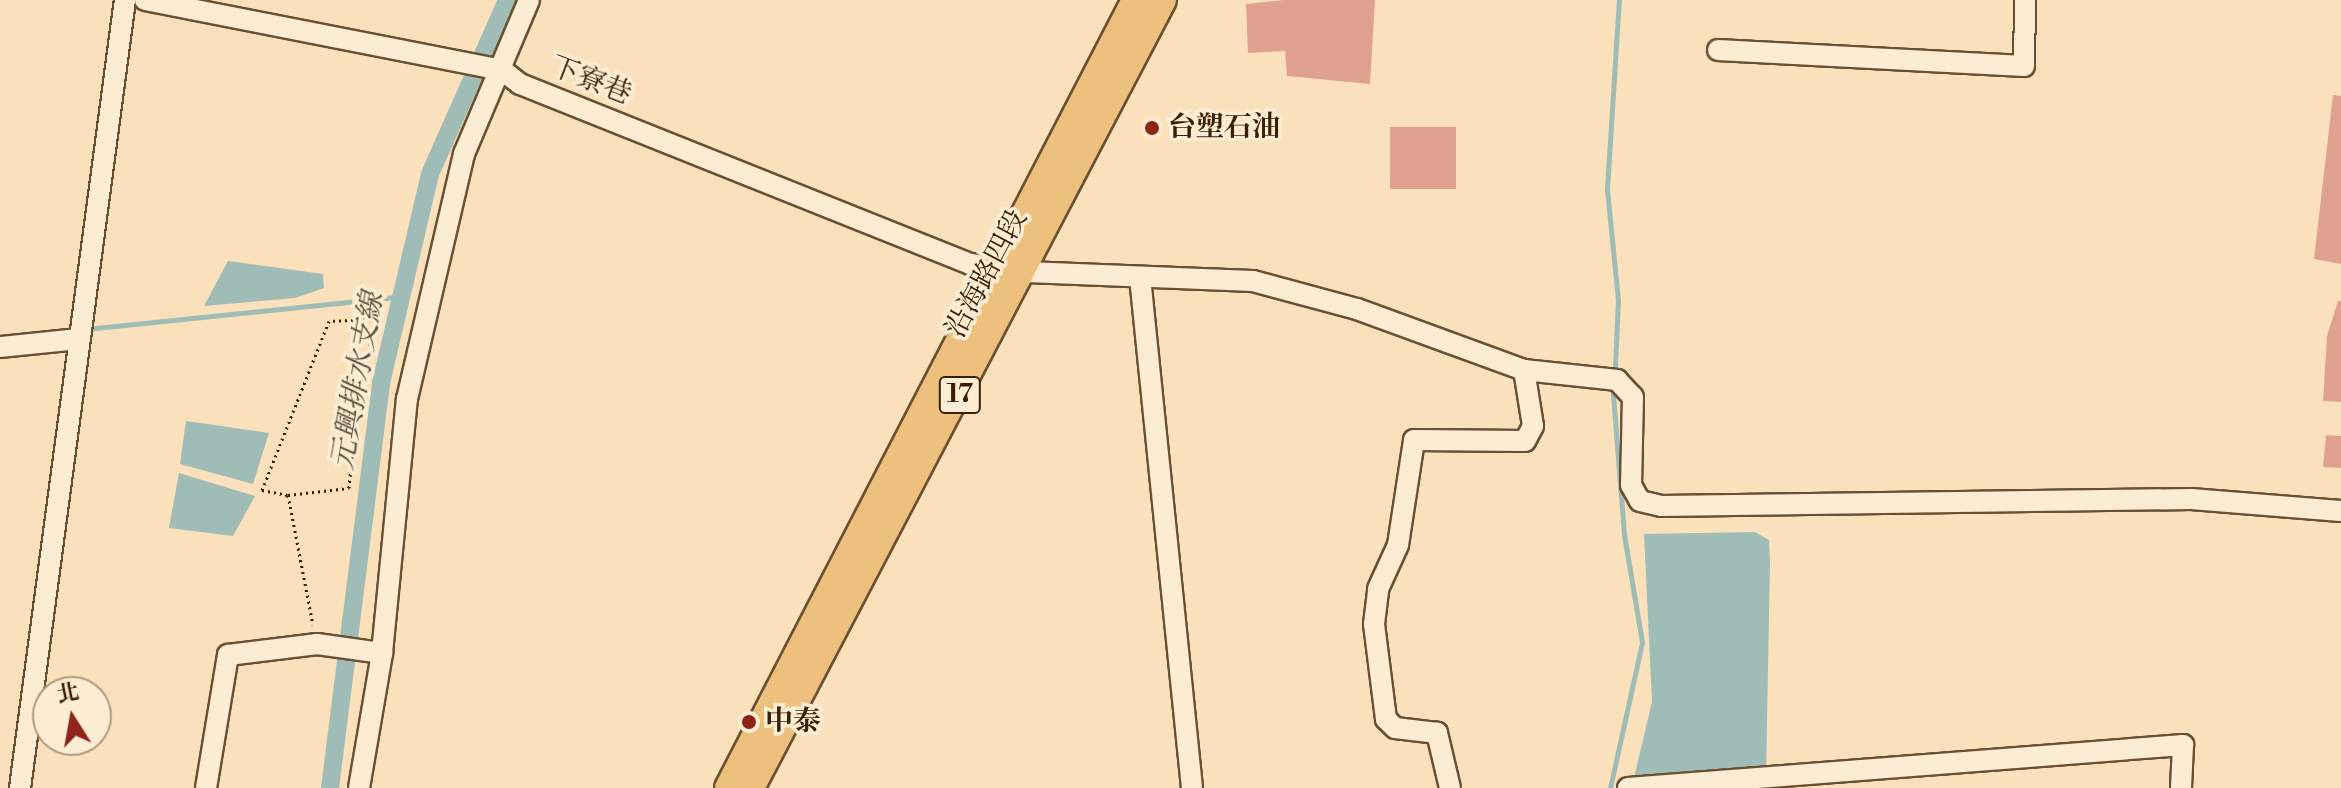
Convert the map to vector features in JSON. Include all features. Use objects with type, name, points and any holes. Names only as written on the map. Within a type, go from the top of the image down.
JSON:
[{"type":"main road","name":"沿海路四段","points":[[1014,269],[1135,0]]},
{"type":"main road","name":"沿海路四段","points":[[728,788],[769,731],[1014,269],[1163,0]]},
{"type":"main road","name":"沿海路四段","points":[[751,788],[769,731]]},
{"type":"street","points":[[20,788],[125,0]]},
{"type":"street","name":"下寮巷","points":[[145,0],[502,70],[520,84],[970,264],[1140,277],[1253,281],[1357,309],[1524,370],[1617,380],[1629,387],[1631,485],[1640,501],[1661,506],[2191,499],[2341,511]]},
{"type":"street","points":[[359,788],[382,653],[407,399],[464,154],[529,0]]},
{"type":"street","points":[[1718,50],[2024,66],[2025,0]]},
{"type":"street","points":[[1140,277],[1192,788]]},
{"type":"street","points":[[0,347],[79,339]]},
{"type":"street","points":[[1450,788],[1437,733],[1395,728],[1386,719],[1374,624],[1378,589],[1398,545],[1414,440],[1525,441],[1533,426],[1524,370]]},
{"type":"street","points":[[206,788],[228,655],[317,644],[382,653]]},
{"type":"street","points":[[1628,788],[2183,745],[2181,788]]},
{"type":"path","points":[[377,319],[358,392],[349,488],[288,495],[262,490],[329,321],[377,319]]},
{"type":"path","points":[[288,495],[317,644]]},
{"type":"water","points":[[228,261],[323,274],[324,288],[295,298],[204,306]]},
{"type":"water","points":[[186,421],[269,433],[253,484],[180,464]]},
{"type":"water","points":[[179,473],[255,496],[233,536],[169,528]]},
{"type":"water","points":[[1755,532],[1769,540],[1770,562],[1766,776],[1633,782],[1652,702],[1644,534]]},
{"type":"building","points":[[1283,0],[1375,0],[1370,84],[1287,76],[1285,51],[1248,53],[1246,4]]},
{"type":"building","points":[[2333,95],[2341,96],[2341,264],[2314,259]]},
{"type":"building","points":[[1390,127],[1456,127],[1456,189],[1390,189]]},
{"type":"building","points":[[2338,301],[2341,301],[2341,402],[2323,401],[2327,336]]},
{"type":"building","points":[[2326,435],[2341,436],[2341,468],[2323,467]]},
{"type":"waterway","name":"元興排水支線","points":[[330,788],[381,383],[430,174],[507,0]]},
{"type":"waterway","points":[[1615,366],[1618,300],[1607,189],[1619,0]]},
{"type":"waterway","points":[[86,329],[403,296]]},
{"type":"waterway","points":[[1610,788],[1642,642],[1624,534],[1613,393]]},
{"type":"place","name":"台塑石油","points":[[1152,128]]},
{"type":"place","name":"中泰","points":[[749,722]]}]
